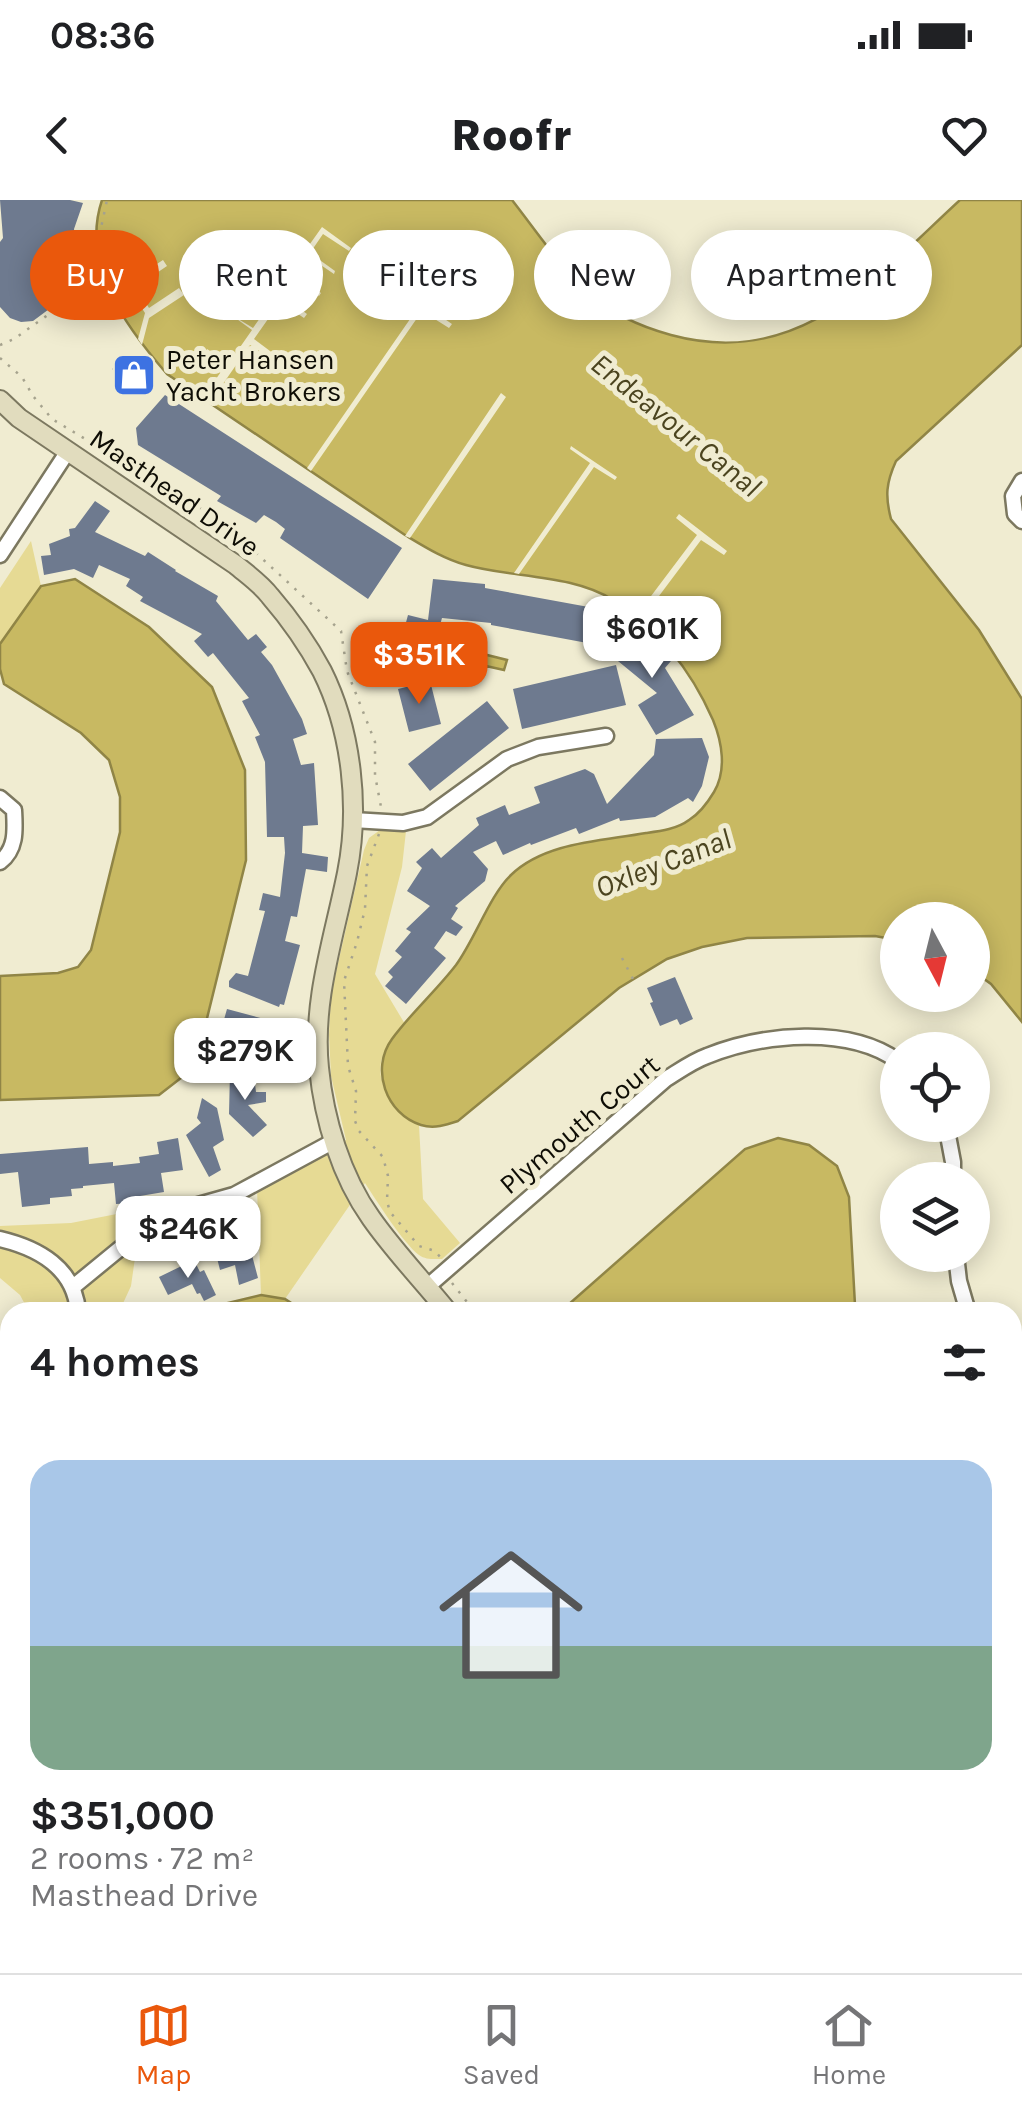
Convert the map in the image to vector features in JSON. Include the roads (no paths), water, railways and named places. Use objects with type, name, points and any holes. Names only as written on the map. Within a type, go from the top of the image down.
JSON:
[{"type":"street","name":"Masthead Drive","points":[[0,400],[19,418],[236,565],[268,593],[322,672],[340,718],[351,772],[353,820],[348,868],[319,997],[319,1068],[334,1141],[369,1217],[440,1302]]},
{"type":"street","points":[[0,555],[68,451]]},
{"type":"street","points":[[1022,481],[1013,496],[1016,514],[1022,521]]},
{"type":"street","points":[[353,820],[404,824],[427,816],[507,759],[538,748],[606,736]]},
{"type":"street","points":[[0,798],[14,810],[16,835],[7,857],[0,862]]},
{"type":"street","name":"Plymouth Court","points":[[427,1287],[666,1079],[704,1057],[748,1042],[784,1038],[840,1038],[880,1050]]},
{"type":"street","points":[[73,1287],[145,1228],[170,1213],[234,1194],[334,1141]]},
{"type":"street","points":[[0,1238],[45,1256],[64,1272],[76,1302]]},
{"type":"street","points":[[958,1272],[965,1302]]},
{"type":"water","points":[[102,200],[512,200],[535,230],[534,320],[630,320],[671,335],[717,342],[759,340],[813,320],[932,320],[932,230],[928,230],[960,200],[1022,200],[1022,345],[896,461],[887,496],[891,519],[979,630],[1022,699],[1022,1022],[990,983],[990,902],[880,902],[880,937],[747,938],[667,959],[619,988],[458,1121],[426,1126],[399,1111],[385,1089],[385,1051],[399,1029],[456,965],[503,884],[525,864],[557,849],[669,829],[693,817],[712,796],[721,775],[722,756],[716,729],[695,684],[672,652],[645,624],[613,600],[579,585],[484,569],[435,552],[167,374],[126,320],[159,320],[159,230],[97,230]]},
{"type":"water","points":[[75,579],[149,627],[212,687],[245,770],[246,860],[195,1067],[159,1095],[0,1100],[0,976],[58,973],[78,967],[91,950],[120,832],[120,797],[109,760],[81,733],[4,684],[0,669],[0,644],[41,586]]},
{"type":"water","points":[[455,647],[507,660],[504,670],[486,666],[484,675],[471,672],[473,661],[453,656]]},
{"type":"water","points":[[778,1138],[809,1145],[837,1166],[849,1197],[855,1302],[571,1302],[745,1149]]},
{"type":"water","points":[[261,1295],[290,1302],[232,1302]]},
{"type":"place","name":"Peter Hansen Yacht Brokers","points":[[134,375]]},
{"type":"water label","name":"Endeavour Canal","points":[[676,425]]},
{"type":"water label","name":"Oxley Canal","points":[[663,863]]}]
